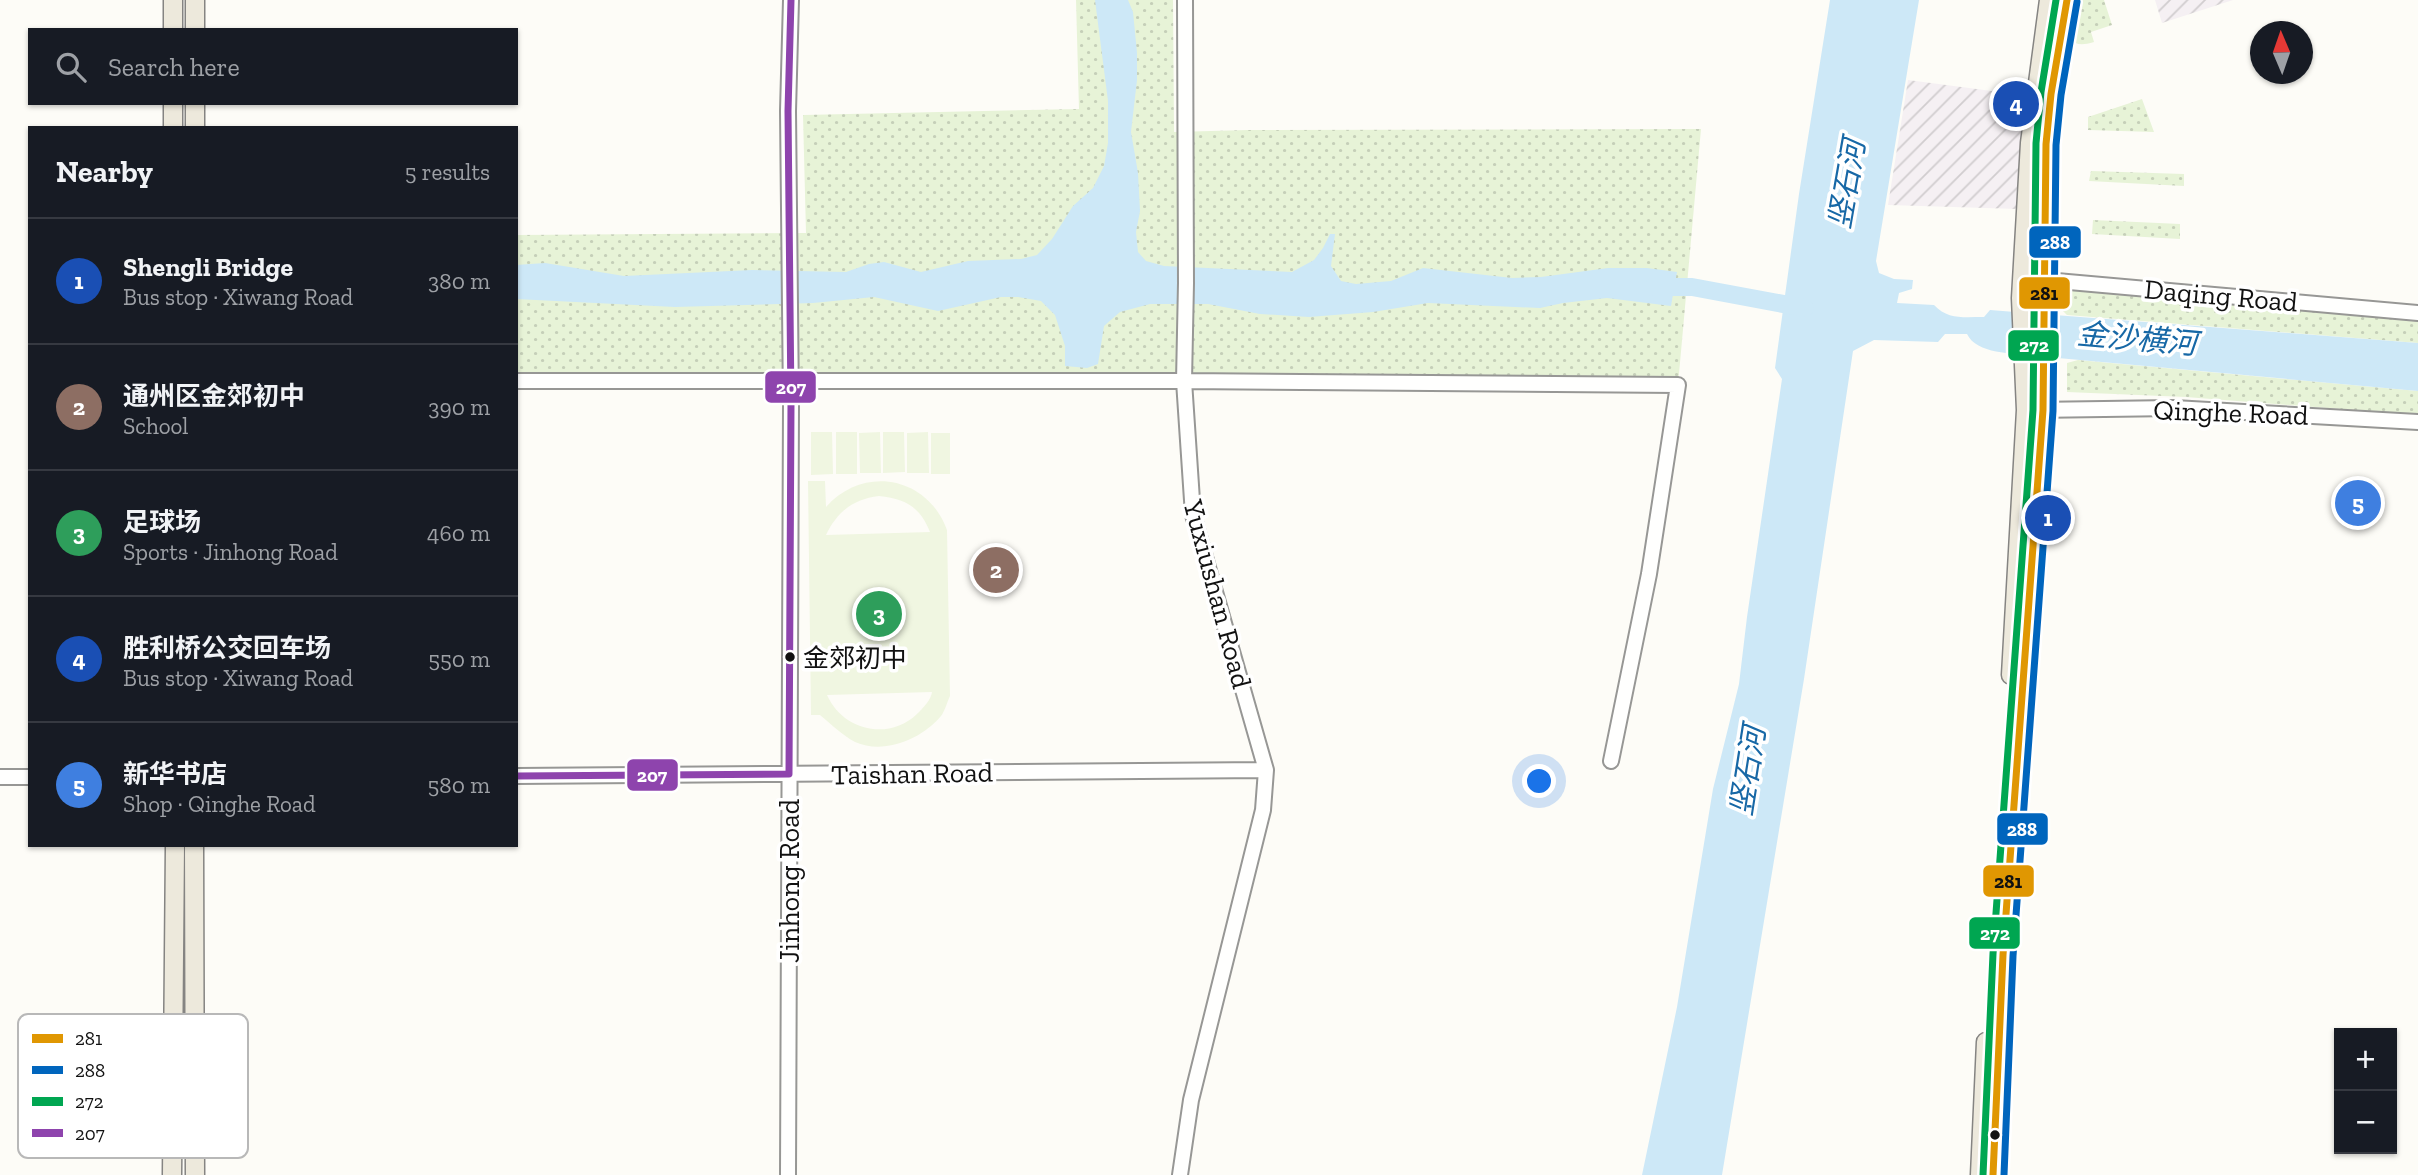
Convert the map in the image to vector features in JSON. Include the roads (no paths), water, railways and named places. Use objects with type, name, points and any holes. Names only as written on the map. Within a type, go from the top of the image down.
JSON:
[{"type":"main road","points":[[173,0],[173,28]]},
{"type":"main road","points":[[195,0],[195,28]]},
{"type":"main road","points":[[1993,1175],[2031,405],[2021,298],[2029,143],[2049,0]]},
{"type":"main road","points":[[1980,1175],[1982,1107],[2031,405],[2043,385],[2046,144],[2051,93],[2067,0]]},
{"type":"main road","points":[[173,105],[173,126]]},
{"type":"main road","points":[[195,105],[195,126]]},
{"type":"main road","points":[[173,1014],[175,847]]},
{"type":"main road","points":[[194,847],[195,1014]]},
{"type":"street","name":"Jinhong Road","points":[[788,1175],[788,111],[791,0]]},
{"type":"street","name":"Yuxiushan Road","points":[[1180,1175],[1191,1100],[1263,810],[1266,770],[1193,515],[1184,381],[1185,0]]},
{"type":"street","name":"Daqing Road","points":[[2023,278],[2044,289],[2418,313]]},
{"type":"street","points":[[518,381],[1184,381],[1678,385],[1649,574],[1611,761]]},
{"type":"street","name":"Qinghe Road","points":[[2031,405],[2174,408],[2418,422]]},
{"type":"street","name":"Taishan Road","points":[[518,776],[1266,770]]},
{"type":"street","points":[[0,777],[28,777]]},
{"type":"water","points":[[1095,0],[1128,0],[1133,12],[1137,53],[1131,132],[1138,173],[1140,211],[1136,232],[1138,252],[1146,261],[1164,266],[1292,272],[1314,260],[1330,234],[1335,234],[1331,266],[1341,281],[1356,284],[1391,281],[1423,268],[1512,278],[1608,268],[1647,268],[1677,272],[1671,306],[1607,298],[1540,308],[1428,303],[1373,312],[1309,317],[1260,314],[1208,304],[1150,304],[1120,312],[1104,326],[1098,364],[1087,368],[1065,366],[1065,346],[1055,315],[1041,301],[1018,297],[1001,297],[938,311],[874,297],[813,303],[675,307],[518,299],[518,265],[545,263],[624,276],[752,270],[846,272],[884,262],[921,272],[968,261],[1021,259],[1037,255],[1052,239],[1073,206],[1093,188],[1104,166],[1108,143],[1108,101]]},
{"type":"water","points":[[1830,0],[1919,0],[1876,261],[1879,273],[1894,279],[1913,280],[1912,289],[1899,293],[1897,303],[1934,305],[1945,313],[1963,317],[1984,317],[1990,310],[2418,343],[2418,391],[2008,353],[1979,346],[1967,334],[1945,334],[1938,342],[1874,340],[1853,351],[1804,679],[1722,1175],[1642,1175],[1677,1007],[1713,789],[1739,684],[1782,379],[1775,368]]},
{"type":"waterway","points":[[1653,287],[1692,287],[1805,308]]},
{"type":"place","name":"胜利桥公交回车场","points":[[2016,104]]},
{"type":"place","name":"新华书店","points":[[2358,503]]},
{"type":"place","name":"Shengli Bridge","points":[[2048,518]]},
{"type":"place","name":"通州区金郊初中","points":[[996,570]]},
{"type":"place","name":"足球场","points":[[879,614]]},
{"type":"place","name":"金郊初中","points":[[790,657]]},
{"type":"water label","name":"竖石河","points":[[1847,184]]},
{"type":"water label","name":"金沙横河","points":[[2137,339]]},
{"type":"water label","name":"竖石河","points":[[1748,771]]}]
